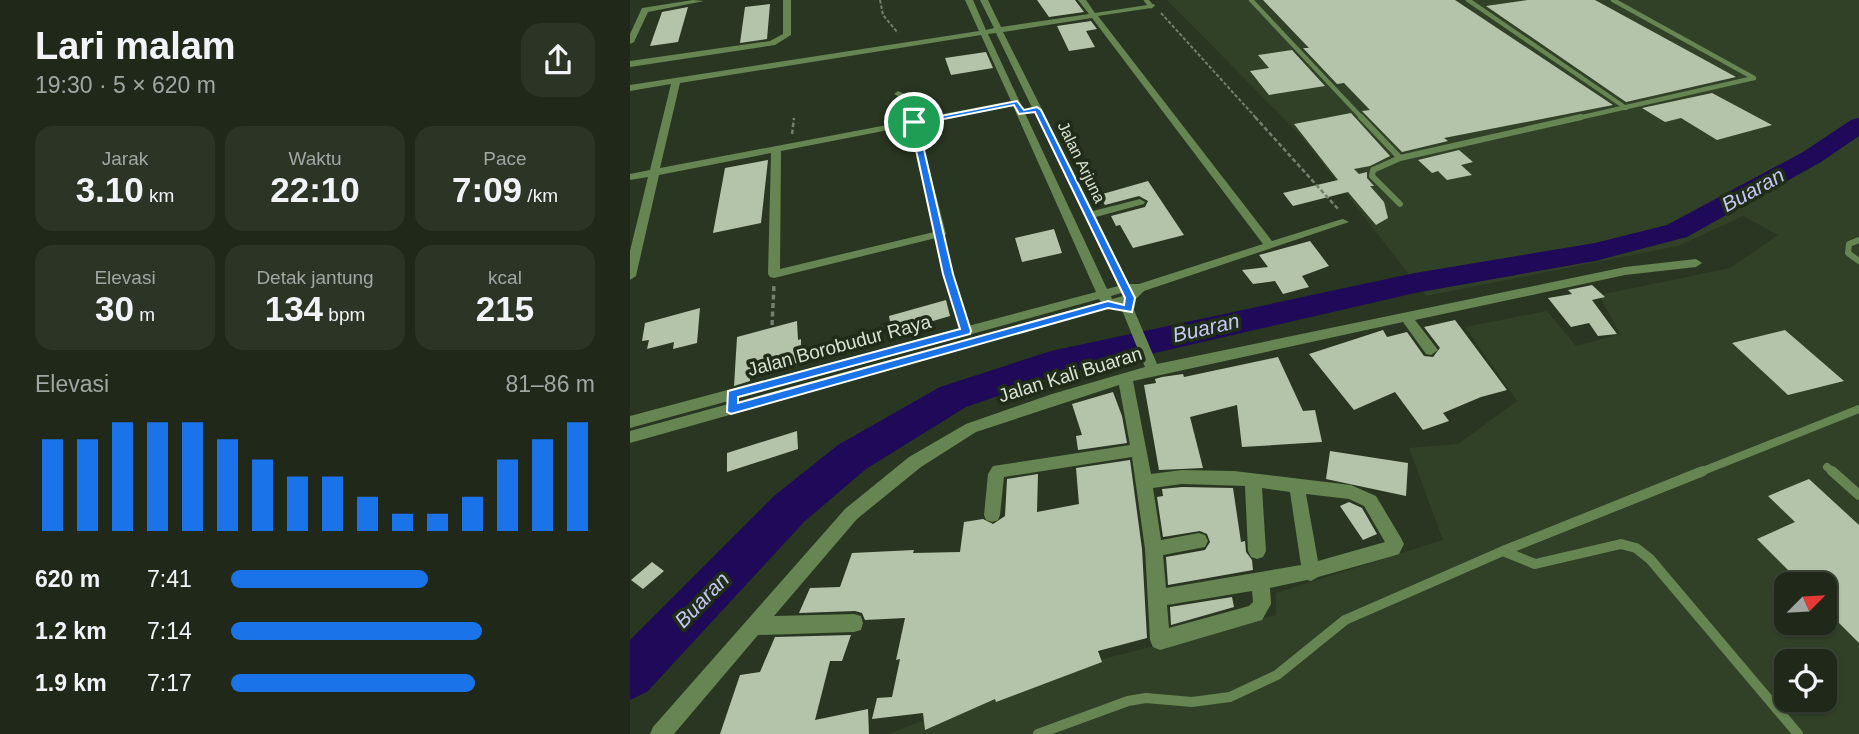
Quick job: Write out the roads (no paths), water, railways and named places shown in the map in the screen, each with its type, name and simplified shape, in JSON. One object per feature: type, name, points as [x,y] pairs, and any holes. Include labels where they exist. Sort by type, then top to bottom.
[{"type":"street","points":[[630,64],[772,43],[787,35],[787,0]]},
{"type":"street","name":"Jalan Arjuna","points":[[969,0],[1105,299]]},
{"type":"street","name":"Jalan Arjuna","points":[[984,0],[1089,215],[1129,303],[1152,366]]},
{"type":"street","points":[[1082,0],[1270,246]]},
{"type":"street","points":[[630,42],[645,10],[700,1]]},
{"type":"street","points":[[630,88],[985,33],[1149,3]]},
{"type":"street","points":[[974,11],[989,9]]},
{"type":"street","points":[[737,71],[743,48]]},
{"type":"street","points":[[662,83],[669,59]]},
{"type":"street","points":[[1003,72],[1017,69]]},
{"type":"street","points":[[630,276],[676,80]]},
{"type":"street","points":[[776,149],[774,274],[940,234],[907,97],[898,94]]},
{"type":"street","points":[[630,177],[914,122],[1019,108],[1037,110]]},
{"type":"street","points":[[1038,150],[1055,146]]},
{"type":"street","points":[[1052,181],[1070,177]]},
{"type":"street","points":[[1089,215],[1140,202]]},
{"type":"street","name":"Jalan Borobudur Raya","points":[[894,357],[966,331],[1105,299],[1129,303],[1140,288],[1343,222]]},
{"type":"street","name":"Jalan Kali Buaran","points":[[660,734],[851,514],[915,462],[971,428],[1125,378],[1152,366],[1407,318],[1625,271],[1696,262]]},
{"type":"street","points":[[1105,299],[1129,303]]},
{"type":"street","name":"Jalan Borobudur Raya","points":[[630,437],[732,402],[1105,299]]},
{"type":"street","points":[[1407,318],[1431,350]]},
{"type":"street","points":[[1125,378],[1154,549],[1160,640],[1255,614],[1262,604],[1261,584]]},
{"type":"street","name":"Jalan Borobudur Raya","points":[[630,422],[732,402]]},
{"type":"street","points":[[992,515],[996,474],[999,471],[1139,450]]},
{"type":"street","points":[[1144,482],[1182,477],[1253,480],[1351,492],[1370,501],[1395,544],[1393,548],[1311,573],[1261,584],[1157,598]]},
{"type":"street","points":[[1253,480],[1257,551]]},
{"type":"street","points":[[1297,486],[1311,573]]},
{"type":"street","points":[[1154,549],[1199,541]]},
{"type":"street","points":[[754,626],[854,623]]},
{"type":"lane","points":[[1251,0],[1400,158]]},
{"type":"lane","points":[[1468,0],[1626,108]]},
{"type":"lane","points":[[1400,204],[1372,176],[1373,170],[1400,158],[1754,78],[1613,0]]},
{"type":"lane","points":[[1859,240],[1849,244],[1848,253],[1859,261]]},
{"type":"lane","points":[[1038,734],[1128,701],[1146,698],[1192,702],[1230,697],[1277,675],[1345,620],[1503,551],[1859,409]]},
{"type":"lane","points":[[1827,467],[1859,495]]},
{"type":"lane","points":[[1503,551],[1535,564],[1621,544],[1636,548],[1650,559],[1797,734]]},
{"type":"waterway","name":"Buaran","points":[[630,675],[789,509],[852,457],[953,397],[1051,364],[1415,283],[1595,252],[1677,231],[1812,157],[1859,125]]}]
